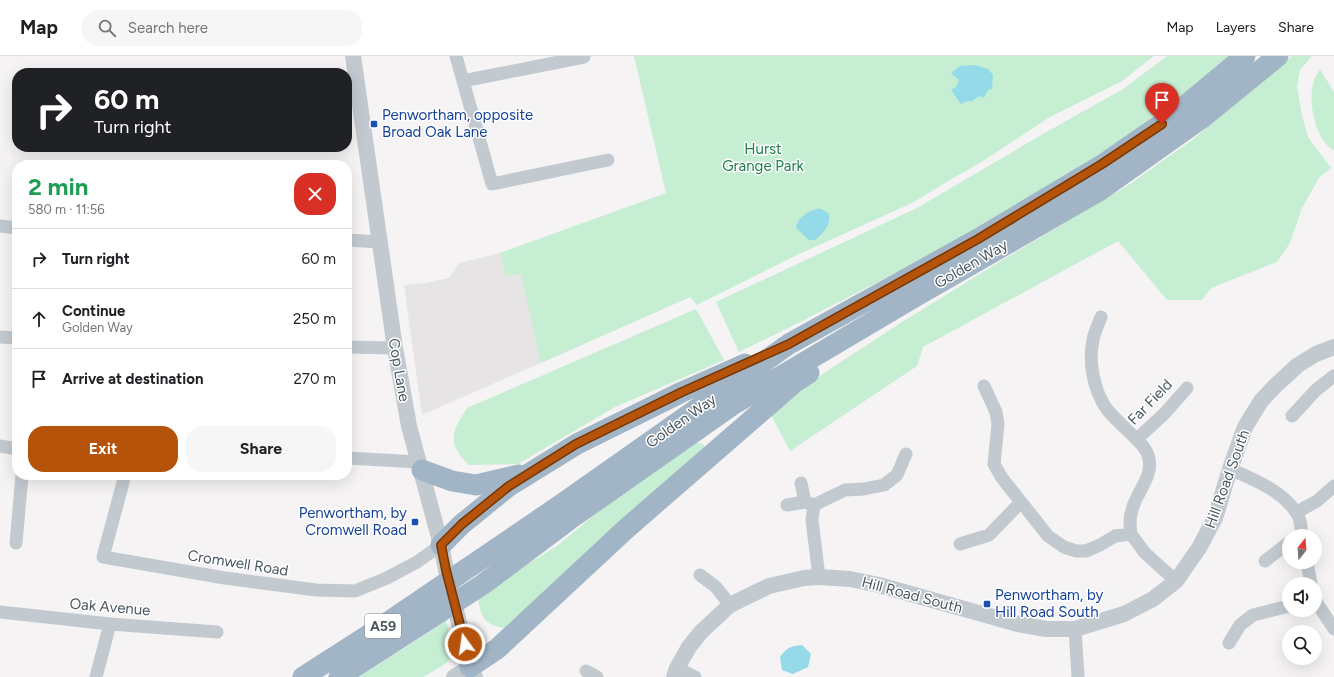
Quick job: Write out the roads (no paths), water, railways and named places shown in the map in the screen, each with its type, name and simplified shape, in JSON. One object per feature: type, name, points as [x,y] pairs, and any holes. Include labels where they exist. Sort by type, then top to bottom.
[{"type":"highway","name":"Golden Way","points":[[303,677],[391,621],[556,509],[789,344],[978,239],[1102,164],[1174,115],[1245,56]]},
{"type":"highway","name":"Golden Way","points":[[339,677],[482,585],[570,519],[734,404],[918,295],[1099,191],[1202,118],[1278,56]]},
{"type":"highway","points":[[466,674],[497,649],[627,528],[794,383],[918,295]]},
{"type":"highway","points":[[441,545],[462,524],[509,486],[576,444],[682,392],[789,344]]},
{"type":"highway","points":[[420,466],[452,481],[476,485],[534,470]]},
{"type":"street","name":"Cop Lane","points":[[353,56],[395,348],[409,426],[462,631],[466,674]]},
{"type":"street","points":[[456,56],[492,184],[608,160]]},
{"type":"street","points":[[463,81],[584,57]]},
{"type":"street","points":[[0,226],[12,227]]},
{"type":"street","points":[[352,240],[379,242]]},
{"type":"street","name":"Far Field","points":[[1101,317],[1093,340],[1091,356],[1096,388],[1106,409],[1137,439],[1148,453],[1150,464],[1148,475],[1132,508],[1129,520],[1131,534]]},
{"type":"street","points":[[0,337],[12,338]]},
{"type":"street","points":[[352,346],[395,348]]},
{"type":"street","name":"Hill Road South","points":[[675,673],[689,647],[701,632],[730,604],[769,586],[804,578],[819,577],[850,579],[879,585],[1018,624],[1046,629],[1075,629],[1124,614],[1153,599],[1176,582],[1199,548],[1215,518],[1245,427],[1261,401],[1298,365],[1316,354],[1334,347]]},
{"type":"street","points":[[1292,416],[1316,390],[1334,376]]},
{"type":"street","points":[[984,386],[996,412],[998,424],[994,464],[1002,478],[1048,536],[1056,543],[1070,549],[1076,551],[1086,551],[1115,536],[1131,534],[1144,553],[1176,582]]},
{"type":"street","name":"Far Field","points":[[1137,439],[1165,413],[1187,388]]},
{"type":"street","points":[[0,446],[12,448]]},
{"type":"street","points":[[787,505],[810,504],[845,490],[864,489],[884,485],[897,475],[906,454]]},
{"type":"street","points":[[352,459],[420,466]]},
{"type":"street","points":[[1230,469],[1264,484],[1282,497],[1296,512],[1301,529]]},
{"type":"street","points":[[16,543],[22,480]]},
{"type":"street","name":"Cromwell Road","points":[[124,480],[103,557],[225,578],[316,590],[355,591],[387,578],[417,562],[441,545]]},
{"type":"street","points":[[801,483],[810,504],[819,577]]},
{"type":"street","points":[[1296,512],[1317,501],[1334,486]]},
{"type":"street","points":[[960,544],[989,535],[1021,502]]},
{"type":"street","points":[[1265,561],[1282,548]]},
{"type":"street","points":[[700,575],[716,587],[730,604]]},
{"type":"street","points":[[1228,644],[1240,625],[1253,615],[1282,608]]},
{"type":"street","points":[[1322,611],[1334,629]]},
{"type":"street","name":"Oak Avenue","points":[[0,612],[110,624],[217,632]]},
{"type":"street","points":[[96,677],[110,624]]},
{"type":"street","points":[[1075,629],[1078,677]]},
{"type":"street","points":[[675,673],[695,677]]},
{"type":"water","points":[[975,65],[988,69],[993,75],[992,89],[988,90],[984,98],[980,96],[972,101],[961,104],[951,90],[956,87],[959,80],[951,73],[960,66]]},
{"type":"water","points":[[816,209],[822,210],[829,214],[829,222],[823,232],[815,240],[809,240],[796,228],[803,216]]},
{"type":"water","points":[[802,645],[811,654],[808,667],[793,674],[782,670],[780,657],[782,654],[789,648]]},
{"type":"place","name":"Penwortham, opposite Broad Oak Lane","points":[[374,124]]},
{"type":"place","name":"Penwortham, by Cromwell Road","points":[[415,522]]},
{"type":"place","name":"Penwortham, by Hill Road South","points":[[987,604]]},
{"type":"park label","name":"Hurst Grange Park","points":[[763,158]]}]
